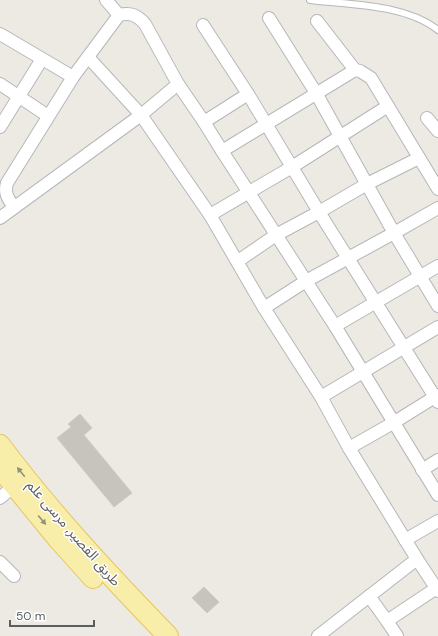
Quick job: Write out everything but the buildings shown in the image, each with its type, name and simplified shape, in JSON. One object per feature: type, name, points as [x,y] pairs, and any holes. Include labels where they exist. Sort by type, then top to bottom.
[{"type":"main road","name":"طريق القصير, مرسى علم","points":[[0,445],[48,506],[97,561],[168,636]]},
{"type":"main road","name":"طريق القصير, مرسى علم","points":[[0,468],[7,492],[63,544],[103,589],[149,636]]},
{"type":"street","points":[[106,0],[119,15]]},
{"type":"street","points":[[14,207],[6,194],[5,188],[7,183],[73,77],[119,15],[130,14],[140,18],[145,24],[178,84],[335,326],[438,495]]},
{"type":"street","points":[[269,18],[316,93],[394,233],[438,306]]},
{"type":"street","points":[[317,21],[355,70],[360,71],[371,78],[438,189]]},
{"type":"street","points":[[203,25],[266,123],[404,349],[437,398],[349,448]]},
{"type":"street","points":[[0,34],[73,77]]},
{"type":"street","points":[[88,57],[140,115],[210,215],[264,308],[321,397],[349,448],[405,540],[437,589],[387,621]]},
{"type":"street","points":[[0,127],[42,59]]},
{"type":"street","points":[[222,152],[266,123],[355,70]]},
{"type":"street","points":[[0,84],[48,116]]},
{"type":"street","points":[[0,218],[140,115],[178,84]]},
{"type":"street","points":[[204,122],[248,94]]},
{"type":"street","points":[[210,215],[292,167],[388,106]]},
{"type":"street","points":[[427,118],[438,131]]},
{"type":"street","points":[[238,261],[276,235],[367,184],[419,158]]},
{"type":"street","points":[[264,308],[306,281],[438,208]]},
{"type":"street","points":[[335,326],[420,278],[438,266]]},
{"type":"street","points":[[321,397],[404,349],[438,327]]},
{"type":"street","points":[[422,470],[438,460]]},
{"type":"street","points":[[405,540],[438,521]]},
{"type":"street","points":[[323,634],[417,559]]},
{"type":"street","points":[[0,562],[14,576]]},
{"type":"street","points":[[369,596],[397,636]]},
{"type":"lane","points":[[310,0],[369,6],[402,12],[413,15],[431,24],[438,30]]}]
